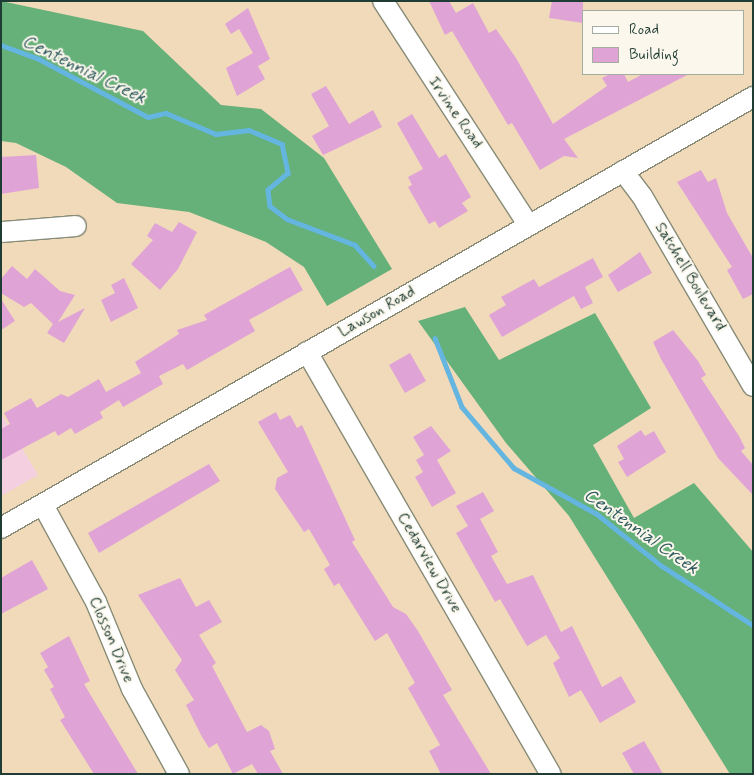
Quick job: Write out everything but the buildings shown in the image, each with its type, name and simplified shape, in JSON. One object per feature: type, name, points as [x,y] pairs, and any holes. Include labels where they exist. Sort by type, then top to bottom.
[{"type":"street","name":"Irvine Road","points":[[384,1],[528,224]]},
{"type":"street","name":"Lawson Road","points":[[1,528],[528,224],[753,97]]},
{"type":"street","name":"Satchell Boulevard","points":[[623,171],[642,196],[753,386]]},
{"type":"street","points":[[1,232],[76,226]]},
{"type":"street","name":"Cedarview Drive","points":[[307,352],[550,774]]},
{"type":"street","name":"Closson Drive","points":[[43,505],[96,602],[132,689],[180,774]]},
{"type":"shaded area","points":[[1,413],[38,475],[1,496]]},
{"type":"green space","points":[[1,1],[143,31],[221,105],[261,109],[324,158],[392,269],[327,306],[304,267],[266,242],[189,212],[117,203],[66,167],[16,143],[1,141]]},
{"type":"green space","points":[[465,307],[499,360],[595,313],[651,408],[593,445],[634,518],[694,483],[753,552],[753,774],[730,774],[569,516],[506,443],[418,321]]},
{"type":"waterway","name":"Centennial Creek","points":[[1,45],[39,59],[148,117],[166,113],[216,134],[249,130],[282,144],[288,173],[268,190],[270,206],[287,219],[355,245],[374,266]]},
{"type":"waterway","name":"Centennial Creek","points":[[435,338],[462,407],[514,468],[597,514],[662,566],[753,625]]}]
